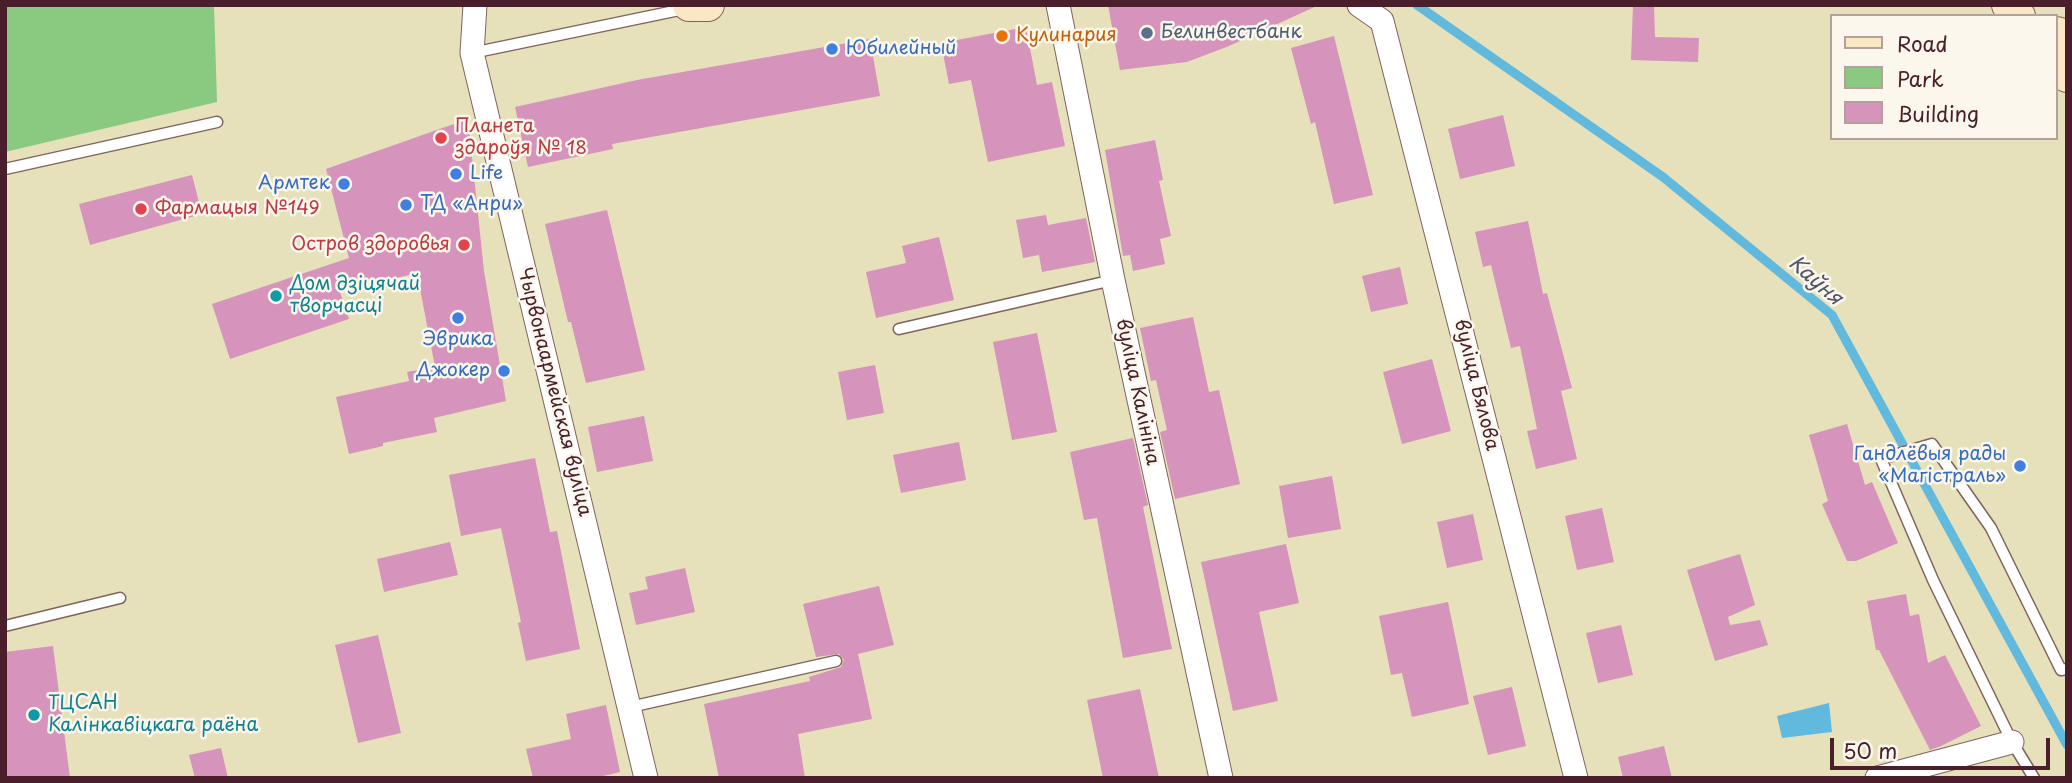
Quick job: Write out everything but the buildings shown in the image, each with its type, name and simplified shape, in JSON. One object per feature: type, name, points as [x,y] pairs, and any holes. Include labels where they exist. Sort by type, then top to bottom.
[{"type":"street","name":"Чырвонаармейская вуліца","points":[[475,5],[472,53],[646,778]]},
{"type":"street","name":"вуліца Калініна","points":[[1058,5],[1113,280],[1221,778]]},
{"type":"street","name":"вуліца Бялова","points":[[1359,5],[1382,21],[1576,778]]},
{"type":"street","points":[[1877,778],[2012,742]]},
{"type":"lane","points":[[472,53],[699,6]]},
{"type":"lane","points":[[5,169],[217,122]]},
{"type":"lane","points":[[899,329],[1113,280]]},
{"type":"lane","points":[[2034,778],[2012,742],[1933,580],[1881,459],[1932,444],[1991,528],[2061,670],[2067,669]]},
{"type":"lane","points":[[5,626],[120,598]]},
{"type":"lane","points":[[630,707],[836,661]]},
{"type":"green space","points":[[5,5],[214,5],[217,102],[5,152]]},
{"type":"water","points":[[1829,703],[1832,732],[1782,738],[1777,716]]},
{"type":"waterway","name":"Каўня","points":[[1417,5],[1663,177],[1832,315],[2067,745]]},
{"type":"place","name":"Белинвестбанк","points":[[1147,33]]},
{"type":"place","name":"Кулинария","points":[[1002,36]]},
{"type":"place","name":"Юбилейный","points":[[832,49]]},
{"type":"place","name":"Планета здароўя № 18","points":[[441,138]]},
{"type":"place","name":"Life","points":[[456,174]]},
{"type":"place","name":"Армтек","points":[[344,184]]},
{"type":"place","name":"ТД «Анри»","points":[[406,205]]},
{"type":"place","name":"Фармацыя №149","points":[[141,209]]},
{"type":"place","name":"Остров здоровья","points":[[464,245]]},
{"type":"place","name":"Дом дзіцячай творчасці","points":[[276,296]]},
{"type":"place","name":"Эврика","points":[[458,318]]},
{"type":"place","name":"Джокер","points":[[504,371]]},
{"type":"place","name":"Гандлёвыя рады «Магістраль»","points":[[2020,466]]},
{"type":"place","name":"ТЦСАН Калінкавіцкага раёна","points":[[34,715]]}]
